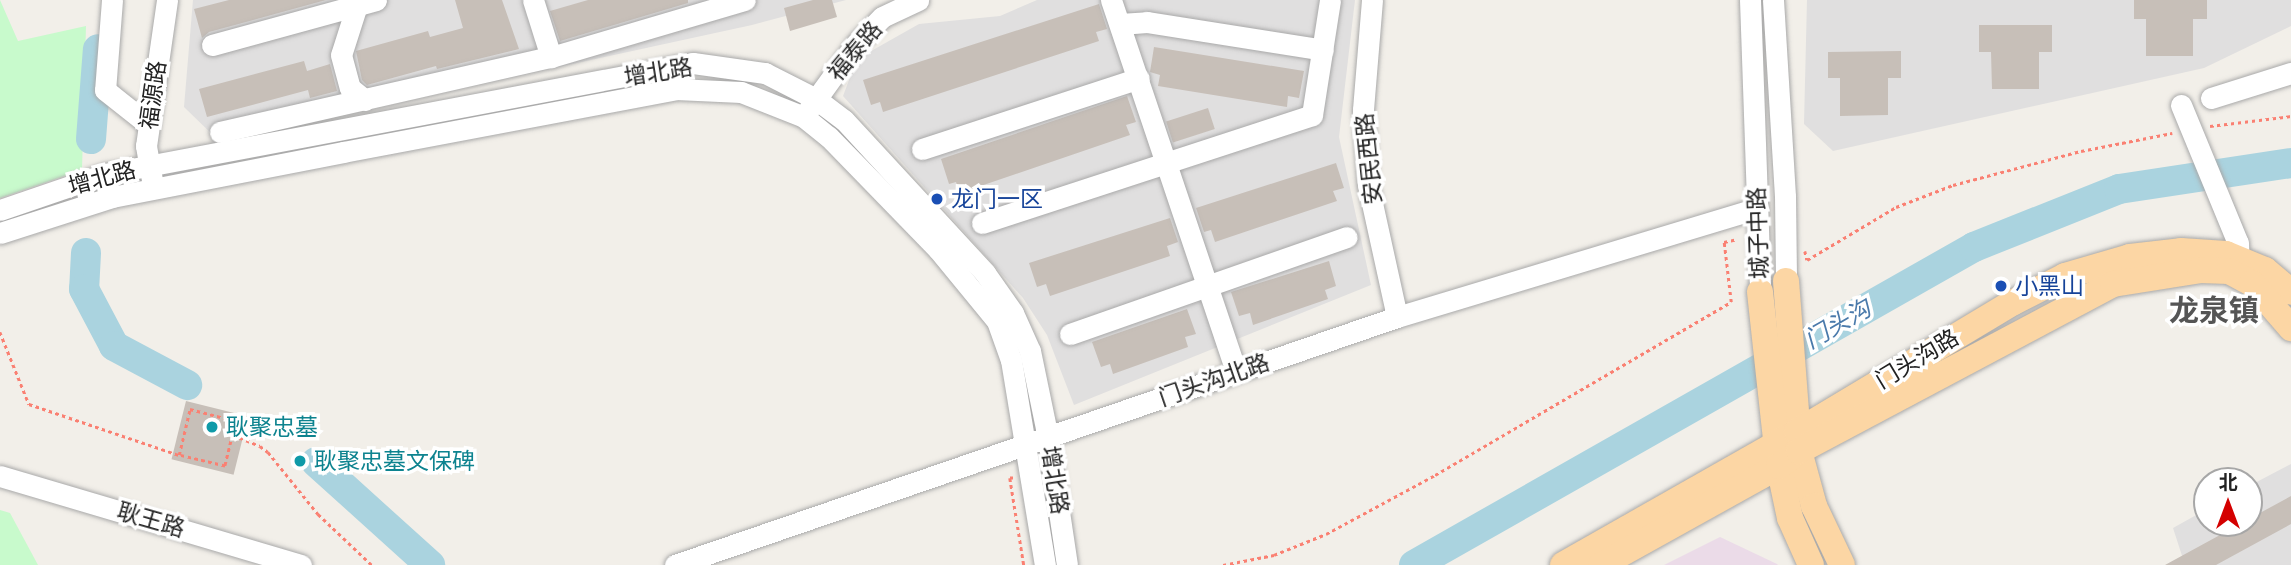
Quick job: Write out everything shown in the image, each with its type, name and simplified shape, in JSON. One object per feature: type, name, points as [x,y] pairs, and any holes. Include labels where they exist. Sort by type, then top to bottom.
[{"type":"main road","name":"门头沟路","points":[[1563,565],[2095,291],[2148,276],[2240,268],[2265,270],[2291,292]]},
{"type":"main road","name":"门头沟路","points":[[2240,268],[2291,328]]},
{"type":"main road","points":[[1786,281],[1797,393],[1788,448],[1790,518],[1811,565]]},
{"type":"main road","name":"城子中路","points":[[1760,292],[1771,407],[1788,448]]},
{"type":"main road","points":[[1788,448],[1842,565]]},
{"type":"main road","name":"门头沟路","points":[[1601,565],[1788,448]]},
{"type":"street","points":[[112,0],[104,90],[149,125]]},
{"type":"street","name":"福源路","points":[[154,189],[147,167],[149,125],[167,0]]},
{"type":"street","points":[[533,0],[551,57]]},
{"type":"street","points":[[220,132],[551,57],[742,0]]},
{"type":"street","name":"福泰路","points":[[804,117],[856,44],[882,17],[918,0]]},
{"type":"street","points":[[1111,0],[1168,162],[1236,372]]},
{"type":"street","points":[[982,223],[1312,115],[1330,0]]},
{"type":"street","name":"安民西路","points":[[1372,0],[1363,110],[1368,185],[1397,317]]},
{"type":"street","name":"城子中路","points":[[1750,0],[1760,292]]},
{"type":"street","name":"城子中路","points":[[1773,0],[1785,196],[1786,281]]},
{"type":"street","points":[[363,2],[341,55],[350,88],[365,100]]},
{"type":"street","points":[[212,46],[363,2]]},
{"type":"street","points":[[1120,24],[1147,22],[1323,50]]},
{"type":"street","name":"增北路","points":[[0,209],[105,174],[694,63],[765,73],[816,99],[844,120],[985,273],[1013,313],[1030,351],[1048,438],[1067,565]]},
{"type":"street","points":[[2211,98],[2291,73]]},
{"type":"street","points":[[922,149],[1139,78]]},
{"type":"street","name":"增北路","points":[[0,233],[112,197],[676,89],[741,92],[804,117],[830,137],[938,249],[997,321],[1011,360],[1045,565]]},
{"type":"street","points":[[2181,105],[2238,243],[2240,268]]},
{"type":"street","name":"门头沟北路","points":[[675,565],[1026,442],[1048,438],[1397,317],[1757,208]]},
{"type":"street","points":[[1070,334],[1347,237]]},
{"type":"street","name":"耿王路","points":[[0,476],[301,565]]},
{"type":"path","points":[[0,332],[29,404],[179,454],[225,466],[236,421],[190,409],[179,454]]},
{"type":"path","points":[[233,435],[268,452],[318,514],[372,565]]},
{"type":"shaded area","points":[[193,0],[846,0],[752,25],[219,141],[184,107]]},
{"type":"shaded area","points":[[1037,0],[1355,0],[1339,137],[1371,285],[1074,405],[1047,335],[1023,298],[843,96],[857,59],[919,24],[1000,16]]},
{"type":"shaded area","points":[[1807,0],[2291,0],[2291,26],[2204,68],[1833,151],[1804,124]]},
{"type":"shaded area","points":[[2291,464],[2291,565],[2185,565],[2173,528],[2193,517],[2193,537],[2263,537],[2263,479]]},
{"type":"shaded area","points":[[1720,537],[1777,564],[1778,565],[1664,565]]},
{"type":"green space","points":[[0,0],[18,41],[86,26],[82,170],[0,198]]},
{"type":"green space","points":[[0,510],[10,513],[38,565],[0,565]]},
{"type":"building","points":[[229,0],[326,0],[209,32],[202,38],[194,9]]},
{"type":"building","points":[[455,0],[502,0],[519,49],[437,69],[436,66],[367,85],[362,80],[356,51],[428,31],[430,37],[463,28]]},
{"type":"building","points":[[588,0],[688,0],[688,3],[560,41],[550,11]]},
{"type":"building","points":[[813,0],[832,0],[837,17],[790,31],[784,8]]},
{"type":"building","points":[[2134,0],[2207,0],[2207,19],[2193,19],[2193,56],[2146,56],[2146,19],[2134,19]]},
{"type":"building","points":[[1099,4],[1107,29],[1096,32],[1099,41],[883,112],[880,102],[871,105],[863,80]]},
{"type":"building","points":[[1979,25],[2052,25],[2052,52],[2039,52],[2039,89],[1992,89],[1991,52],[1979,52]]},
{"type":"building","points":[[1154,47],[1304,71],[1299,98],[1288,96],[1287,107],[1158,86],[1160,75],[1150,72]]},
{"type":"building","points":[[1901,51],[1901,78],[1888,78],[1888,115],[1840,116],[1840,78],[1828,78],[1828,52]]},
{"type":"building","points":[[304,61],[307,71],[330,64],[337,91],[310,98],[308,90],[207,117],[199,89]]},
{"type":"building","points":[[1127,96],[1136,122],[1126,125],[1130,135],[960,193],[956,182],[949,184],[941,159]]},
{"type":"building","points":[[1208,108],[1215,129],[1173,143],[1166,122]]},
{"type":"building","points":[[1336,163],[1344,188],[1333,191],[1337,201],[1215,242],[1211,230],[1204,232],[1196,208]]},
{"type":"building","points":[[1170,218],[1178,242],[1167,246],[1170,256],[1050,296],[1046,284],[1037,287],[1029,263]]},
{"type":"building","points":[[1329,261],[1336,286],[1325,290],[1328,299],[1253,325],[1250,313],[1239,316],[1231,292]]},
{"type":"building","points":[[1187,309],[1196,334],[1185,337],[1188,347],[1113,374],[1110,364],[1101,367],[1092,342]]},
{"type":"building","name":"耿聚忠墓","points":[[186,401],[248,416],[234,475],[171,459]]},
{"type":"building","points":[[2291,496],[2291,524],[2216,565],[2165,565],[2216,537],[2263,537],[2263,511]]},
{"type":"waterway","points":[[91,139],[98,49]]},
{"type":"waterway","name":"门头沟","points":[[1414,565],[1974,247],[2119,189],[2291,163]]},
{"type":"waterway","points":[[86,253],[84,289],[114,346],[187,385]]},
{"type":"waterway","points":[[316,462],[430,565]]},
{"type":"place","name":"龙门一区","points":[[937,199]]},
{"type":"place","name":"小黑山","points":[[2001,286]]},
{"type":"place","name":"耿聚忠墓","points":[[212,427]]},
{"type":"place","name":"耿聚忠墓文保碑","points":[[300,461]]},
{"type":"district","name":"龙泉镇","points":[[2214,311]]}]
